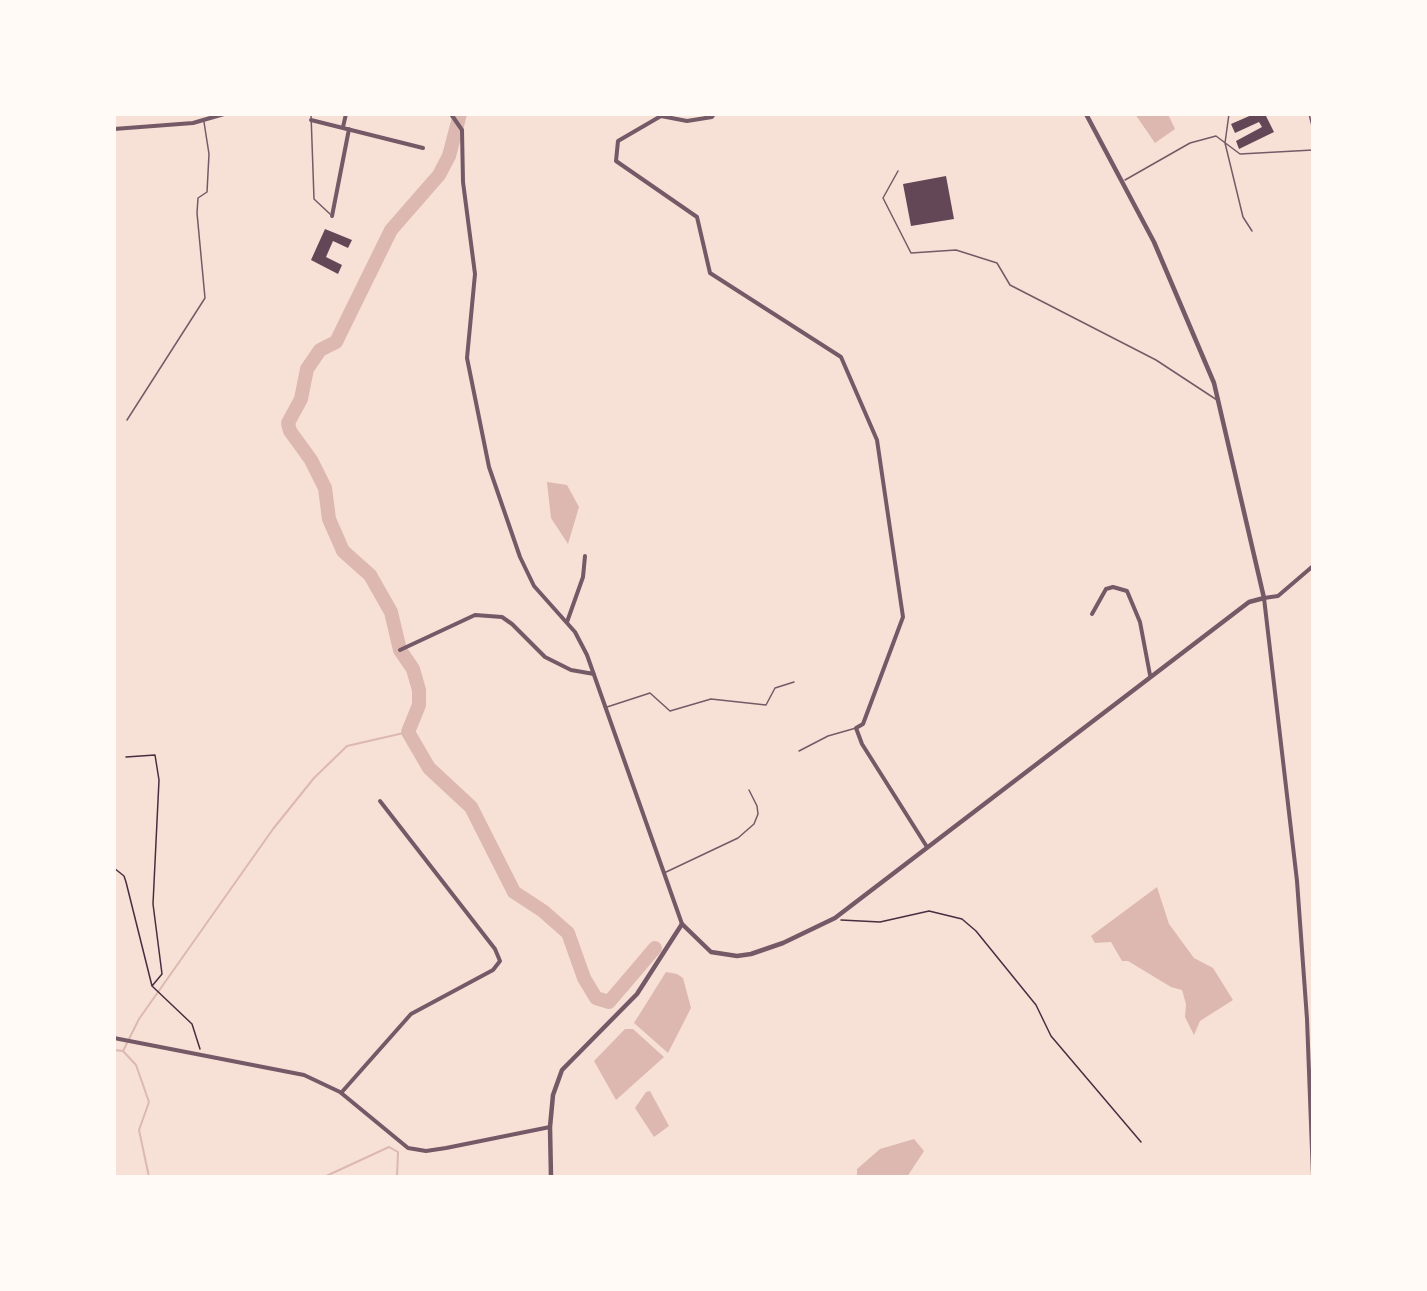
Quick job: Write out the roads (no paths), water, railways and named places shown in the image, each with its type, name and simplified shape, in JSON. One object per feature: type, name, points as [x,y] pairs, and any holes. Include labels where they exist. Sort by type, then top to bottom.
[{"type":"street","points":[[114,129],[204,121],[224,114]]},
{"type":"street","points":[[343,128],[346,114]]},
{"type":"street","points":[[714,114],[712,117],[687,121],[661,116],[618,141],[616,161],[697,217],[710,273],[841,357],[877,440],[903,617],[862,724],[856,728],[862,744],[927,848]]},
{"type":"street","points":[[1086,114],[1155,242],[1214,382],[1264,598],[1297,881],[1307,1020],[1313,1177]]},
{"type":"street","points":[[452,116],[462,130],[463,182],[475,274],[467,357],[489,467],[520,557],[534,585],[579,639],[594,674],[682,924],[711,952],[736,956],[751,954],[783,943],[835,918],[1150,675],[1249,602],[1278,596],[1313,566]]},
{"type":"street","points":[[311,120],[423,148]]},
{"type":"street","points":[[332,216],[349,129]]},
{"type":"street","points":[[567,623],[583,577],[585,556]]},
{"type":"street","points":[[1092,614],[1106,589],[1113,587],[1127,591],[1140,622],[1150,675]]},
{"type":"street","points":[[400,650],[475,615],[502,617],[545,657],[571,670],[594,674]]},
{"type":"street","points":[[341,1093],[411,1014],[492,970],[500,961],[495,949],[380,801]]},
{"type":"street","points":[[551,1177],[550,1127],[553,1095],[562,1070],[637,994],[682,924]]},
{"type":"street","points":[[114,1038],[304,1075],[341,1093],[408,1148],[426,1151],[550,1127]]},
{"type":"lane","points":[[311,114],[314,199],[332,216]]},
{"type":"lane","points":[[1229,114],[1225,143],[1243,217],[1252,231]]},
{"type":"lane","points":[[1309,114],[1313,130]]},
{"type":"lane","points":[[127,420],[205,298],[197,213],[198,198],[207,192],[209,154],[204,121]]},
{"type":"lane","points":[[1124,181],[1190,143],[1216,136],[1240,154],[1313,150]]},
{"type":"lane","points":[[898,171],[883,198],[911,253],[956,250],[997,263],[1010,285],[1156,360],[1219,402]]},
{"type":"lane","points":[[606,707],[650,693],[670,711],[711,699],[766,705],[774,688],[794,681]]},
{"type":"lane","points":[[799,751],[828,736],[856,728]]},
{"type":"lane","points":[[663,873],[738,838],[754,824],[758,814],[757,806],[749,790]]},
{"type":"waterway","points":[[460,114],[449,156],[439,175],[391,230],[336,342],[320,350],[307,369],[301,399],[288,423],[290,431],[311,460],[325,488],[329,519],[343,551],[370,575],[391,612],[400,650],[413,669],[419,690],[419,705],[408,732],[429,768],[471,807],[514,892],[543,911],[568,933],[584,978],[596,998],[609,1002],[655,948]]},
{"type":"waterway","points":[[114,1050],[123,1051],[139,1019],[273,829],[314,778],[347,746],[408,732]]},
{"type":"waterway","points":[[123,1051],[136,1065],[149,1102],[139,1130],[149,1177]]},
{"type":"waterway","points":[[324,1177],[389,1147],[398,1152],[397,1177]]}]
